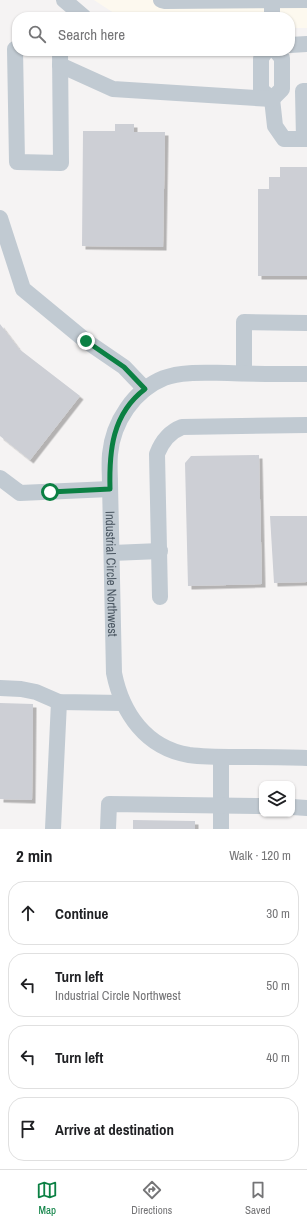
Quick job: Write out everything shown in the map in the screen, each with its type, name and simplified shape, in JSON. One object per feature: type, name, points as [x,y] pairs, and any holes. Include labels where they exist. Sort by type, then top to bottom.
[{"type":"street","points":[[64,0],[78,12]]},
{"type":"street","points":[[161,0],[272,6],[306,0]]},
{"type":"street","points":[[295,45],[307,44]]},
{"type":"street","points":[[15,56],[17,162],[61,163],[60,58]]},
{"type":"street","points":[[262,56],[260,58],[261,90],[272,98],[275,126],[284,139],[306,139],[303,91],[307,91]]},
{"type":"street","points":[[60,58],[112,89],[272,98],[282,89],[282,58],[280,56]]},
{"type":"street","points":[[0,218],[23,289],[86,341],[124,367],[145,389]]},
{"type":"street","points":[[244,373],[244,322],[307,323]]},
{"type":"street","name":"Industrial Circle Northwest","points":[[307,374],[183,374],[165,378],[151,384],[138,394],[127,407],[113,438],[110,454],[114,673],[123,703],[132,719],[140,729],[158,744],[189,755],[307,758]]},
{"type":"street","points":[[160,597],[160,551],[156,454],[160,445],[173,431],[182,427],[307,425]]},
{"type":"street","points":[[0,478],[20,493],[110,489]]},
{"type":"street","points":[[112,553],[160,551]]},
{"type":"street","points":[[0,688],[21,689],[36,692],[59,702],[94,704],[123,703]]},
{"type":"street","points":[[53,829],[59,702]]},
{"type":"street","points":[[221,757],[221,829]]},
{"type":"street","points":[[108,829],[109,804],[259,806]]},
{"type":"street","points":[[295,807],[307,808]]},
{"type":"shaded area","points":[[94,0],[307,0],[307,28],[295,28],[295,12],[112,12]]},
{"type":"building","points":[[115,124],[134,124],[134,132],[165,132],[163,247],[82,246],[83,131],[115,131]]},
{"type":"building","points":[[280,167],[307,167],[307,276],[258,276],[258,189],[269,189],[269,177],[280,177]]},
{"type":"building","points":[[0,324],[19,349],[80,396],[30,460],[0,436]]},
{"type":"building","points":[[259,455],[262,584],[188,586],[185,463],[191,456]]},
{"type":"building","points":[[270,516],[307,516],[307,582],[274,583]]},
{"type":"building","points":[[0,703],[33,704],[32,800],[0,799]]},
{"type":"building","points":[[133,820],[195,821],[195,829],[133,829]]},
{"type":"route","points":[[50,492],[110,489],[110,454],[113,438],[127,407],[138,394],[145,389],[124,367],[86,341]]}]
